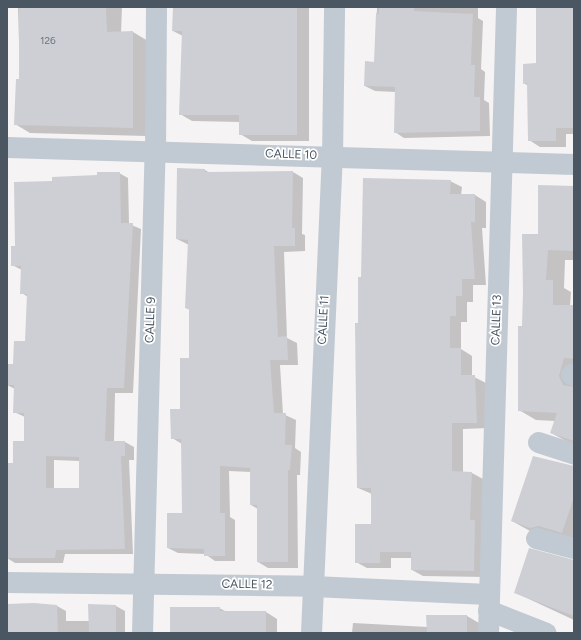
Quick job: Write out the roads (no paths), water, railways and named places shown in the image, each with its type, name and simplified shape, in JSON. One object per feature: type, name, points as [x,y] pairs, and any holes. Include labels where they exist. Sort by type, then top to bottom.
[{"type":"street","name":"CALLE 9","points":[[142,633],[155,150],[156,7]]},
{"type":"street","name":"CALLE 11","points":[[311,633],[332,157],[334,7]]},
{"type":"street","name":"CALLE 13","points":[[488,633],[506,7]]},
{"type":"street","name":"CALLE 10","points":[[7,146],[502,163],[574,164]]},
{"type":"street","points":[[538,442],[574,454]]},
{"type":"street","points":[[536,538],[574,548]]},
{"type":"street","name":"CALLE 12","points":[[7,582],[143,582],[313,586],[488,602],[546,633]]}]
